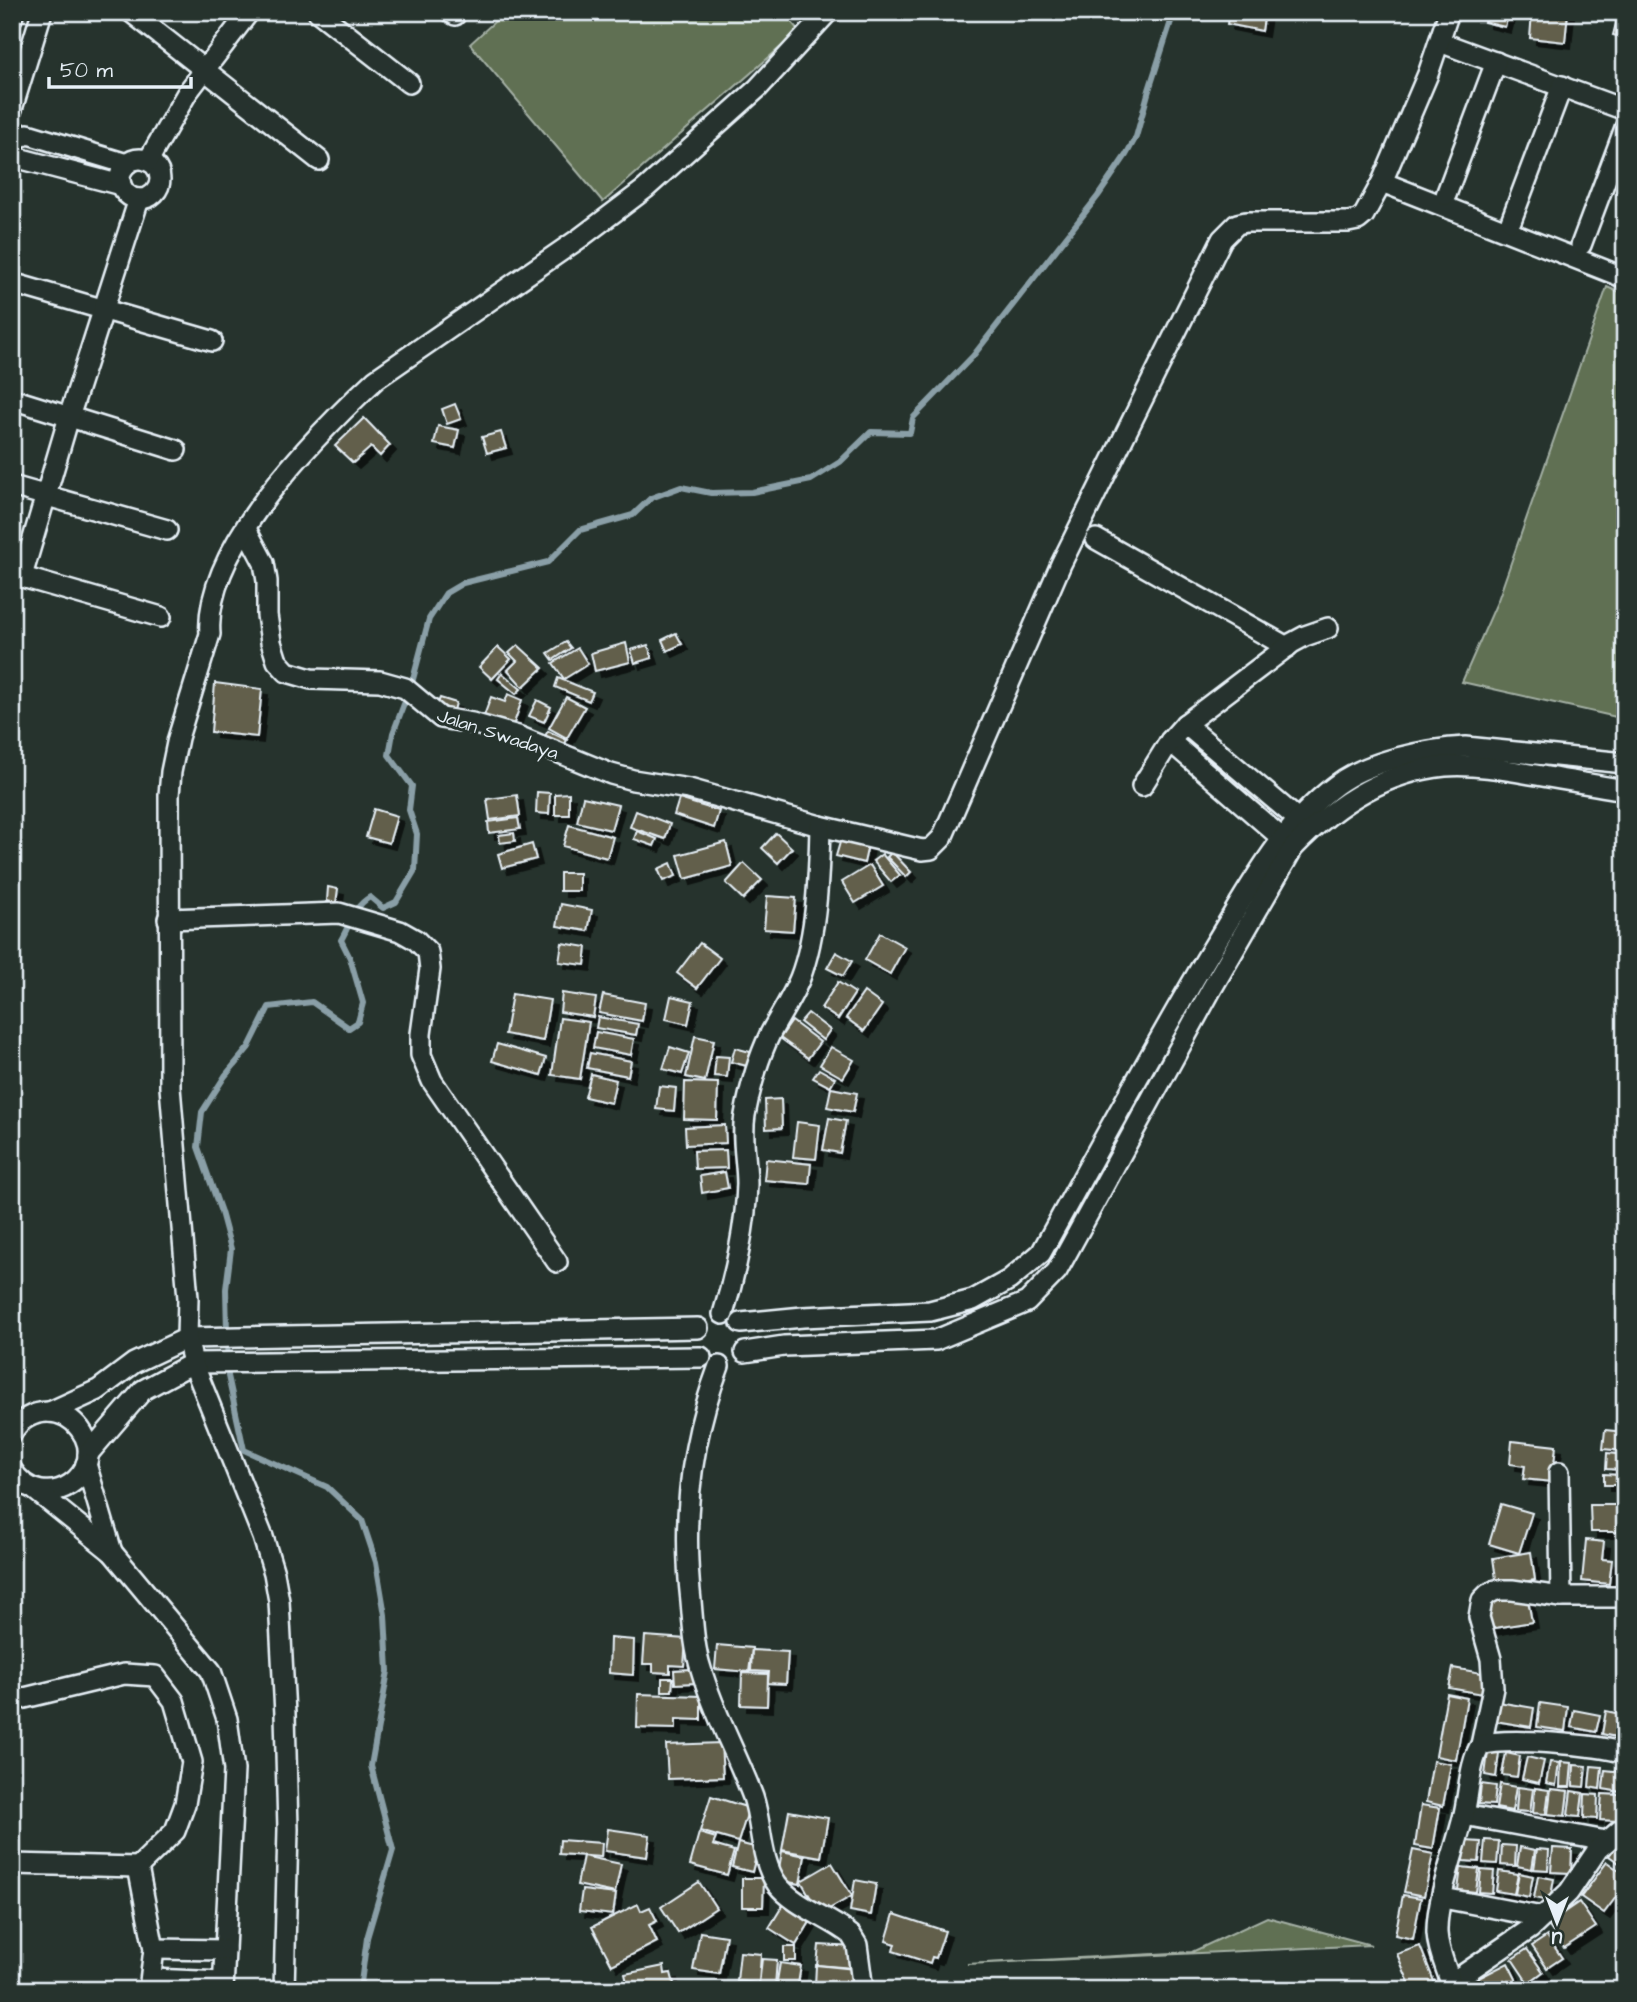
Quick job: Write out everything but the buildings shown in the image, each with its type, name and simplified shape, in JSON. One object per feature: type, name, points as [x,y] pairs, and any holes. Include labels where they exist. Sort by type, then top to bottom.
[{"type":"street","points":[[12,18],[14,12]]},
{"type":"street","points":[[12,109],[41,12]]},
{"type":"street","points":[[131,12],[319,160]]},
{"type":"street","points":[[148,161],[187,93],[249,12]]},
{"type":"street","points":[[318,12],[409,83]]},
{"type":"street","points":[[285,1990],[288,1829],[279,1601],[263,1537],[193,1363],[187,1338],[188,1298],[170,1087],[169,795],[173,757],[210,634],[210,614],[215,590],[228,558],[246,529],[319,433],[376,379],[580,238],[645,189],[758,88],[828,12]]},
{"type":"street","points":[[1449,12],[1440,42],[1382,182],[1625,278]]},
{"type":"street","points":[[1440,42],[1625,110]]},
{"type":"street","points":[[1446,195],[1496,62]]},
{"type":"street","points":[[1511,221],[1562,86]]},
{"type":"street","points":[[1581,245],[1625,128]]},
{"type":"street","points":[[12,140],[28,134],[127,164]]},
{"type":"street","points":[[12,152],[22,159],[121,185]]},
{"type":"street","points":[[134,160],[148,161],[159,172],[161,180],[154,194],[139,199],[125,192],[121,185],[122,170],[127,164],[134,160]]},
{"type":"street","name":"Jalan Swadaya","points":[[246,529],[260,555],[267,581],[267,615],[271,642],[277,661],[287,672],[311,679],[380,681],[405,688],[442,718],[518,736],[611,774],[689,789],[820,826],[922,850],[931,849],[939,843],[989,734],[1061,564],[1222,239],[1237,224],[1246,222],[1358,220],[1370,208],[1382,182]]},
{"type":"street","points":[[139,199],[46,496],[17,575],[161,617]]},
{"type":"street","points":[[12,283],[212,341]]},
{"type":"street","points":[[12,399],[176,450]]},
{"type":"street","points":[[12,486],[167,530]]},
{"type":"street","points":[[1096,539],[1287,647]]},
{"type":"street","points":[[1142,786],[1170,741],[1185,724],[1287,647],[1305,636],[1328,628]]},
{"type":"street","points":[[1185,724],[1303,825]]},
{"type":"street","points":[[1170,741],[1287,843]]},
{"type":"street","points":[[741,1323],[747,1342],[745,1352],[738,1360],[730,1365],[719,1366],[709,1364],[701,1357],[696,1349],[698,1328],[713,1316],[723,1314],[741,1323],[930,1311],[973,1300],[1009,1280],[1041,1253],[1193,981],[1269,856],[1287,843],[1338,783],[1385,761],[1441,748],[1466,747],[1625,763]]},
{"type":"street","points":[[1303,825],[1391,778],[1445,766],[1493,768],[1625,790]]},
{"type":"street","points":[[723,1314],[732,1285],[747,1185],[743,1143],[745,1114],[755,1074],[768,1040],[795,989],[804,962],[817,882],[820,826]]},
{"type":"street","points":[[745,1352],[784,1346],[936,1340],[1027,1302],[1057,1270],[1287,843]]},
{"type":"street","points":[[168,919],[339,913],[400,931],[416,940],[428,952],[430,970],[421,1034],[421,1055],[432,1081],[557,1262]]},
{"type":"street","points":[[12,1433],[22,1421],[98,1390],[134,1363],[187,1338],[698,1328]]},
{"type":"street","points":[[35,1490],[56,1491],[66,1488],[82,1474],[87,1459],[143,1390],[193,1363],[701,1357]]},
{"type":"street","points":[[719,1366],[706,1401],[688,1500],[686,1560],[695,1648],[714,1709],[754,1800],[773,1877],[786,1893],[851,1936],[857,1945],[863,1990]]},
{"type":"street","points":[[12,1407],[70,1418],[78,1425],[87,1444],[87,1459],[112,1552]]},
{"type":"street","points":[[12,1471],[18,1479],[112,1552],[211,1671],[227,1719],[234,1770],[223,1986],[150,1984],[154,1949],[138,1867]]},
{"type":"street","points":[[1559,1472],[1561,1597]]},
{"type":"street","points":[[1625,1597],[1561,1597],[1527,1591],[1496,1590],[1482,1600],[1479,1617],[1491,1659],[1493,1688],[1481,1745],[1475,1756],[1437,1929],[1437,1941],[1452,1986],[1542,1917],[1569,1892],[1606,1841],[1625,1826]]},
{"type":"street","points":[[12,1701],[124,1674],[155,1676],[174,1701],[192,1762],[185,1804],[176,1831],[138,1867],[12,1864]]},
{"type":"street","points":[[1481,1745],[1538,1743],[1625,1753]]},
{"type":"street","points":[[1464,1815],[1606,1841]]},
{"type":"street","points":[[1443,1898],[1542,1917]]},
{"type":"street","points":[[154,1949],[225,1950]]},
{"type":"green space","points":[[505,12],[783,12],[799,31],[603,202],[470,44]]},
{"type":"green space","points":[[1607,287],[1625,295],[1625,719],[1462,682],[1498,600]]},
{"type":"green space","points":[[1267,1917],[1371,1945],[967,1964],[1192,1952]]},
{"type":"waterway","points":[[360,1990],[367,1938],[393,1850],[371,1766],[388,1671],[385,1615],[376,1562],[362,1520],[327,1487],[244,1450],[228,1376],[226,1289],[231,1249],[198,1147],[202,1112],[225,1076],[249,1047],[269,1007],[312,1002],[349,1028],[358,1022],[363,1003],[350,958],[341,940],[364,901],[370,897],[383,908],[396,902],[415,870],[417,834],[409,810],[412,786],[389,755],[393,733],[412,683],[429,619],[446,593],[463,583],[548,562],[580,530],[633,515],[651,498],[681,487],[711,493],[752,492],[811,480],[840,462],[871,432],[910,433],[913,418],[973,356],[1098,196],[1126,155],[1136,137],[1174,12]]}]
